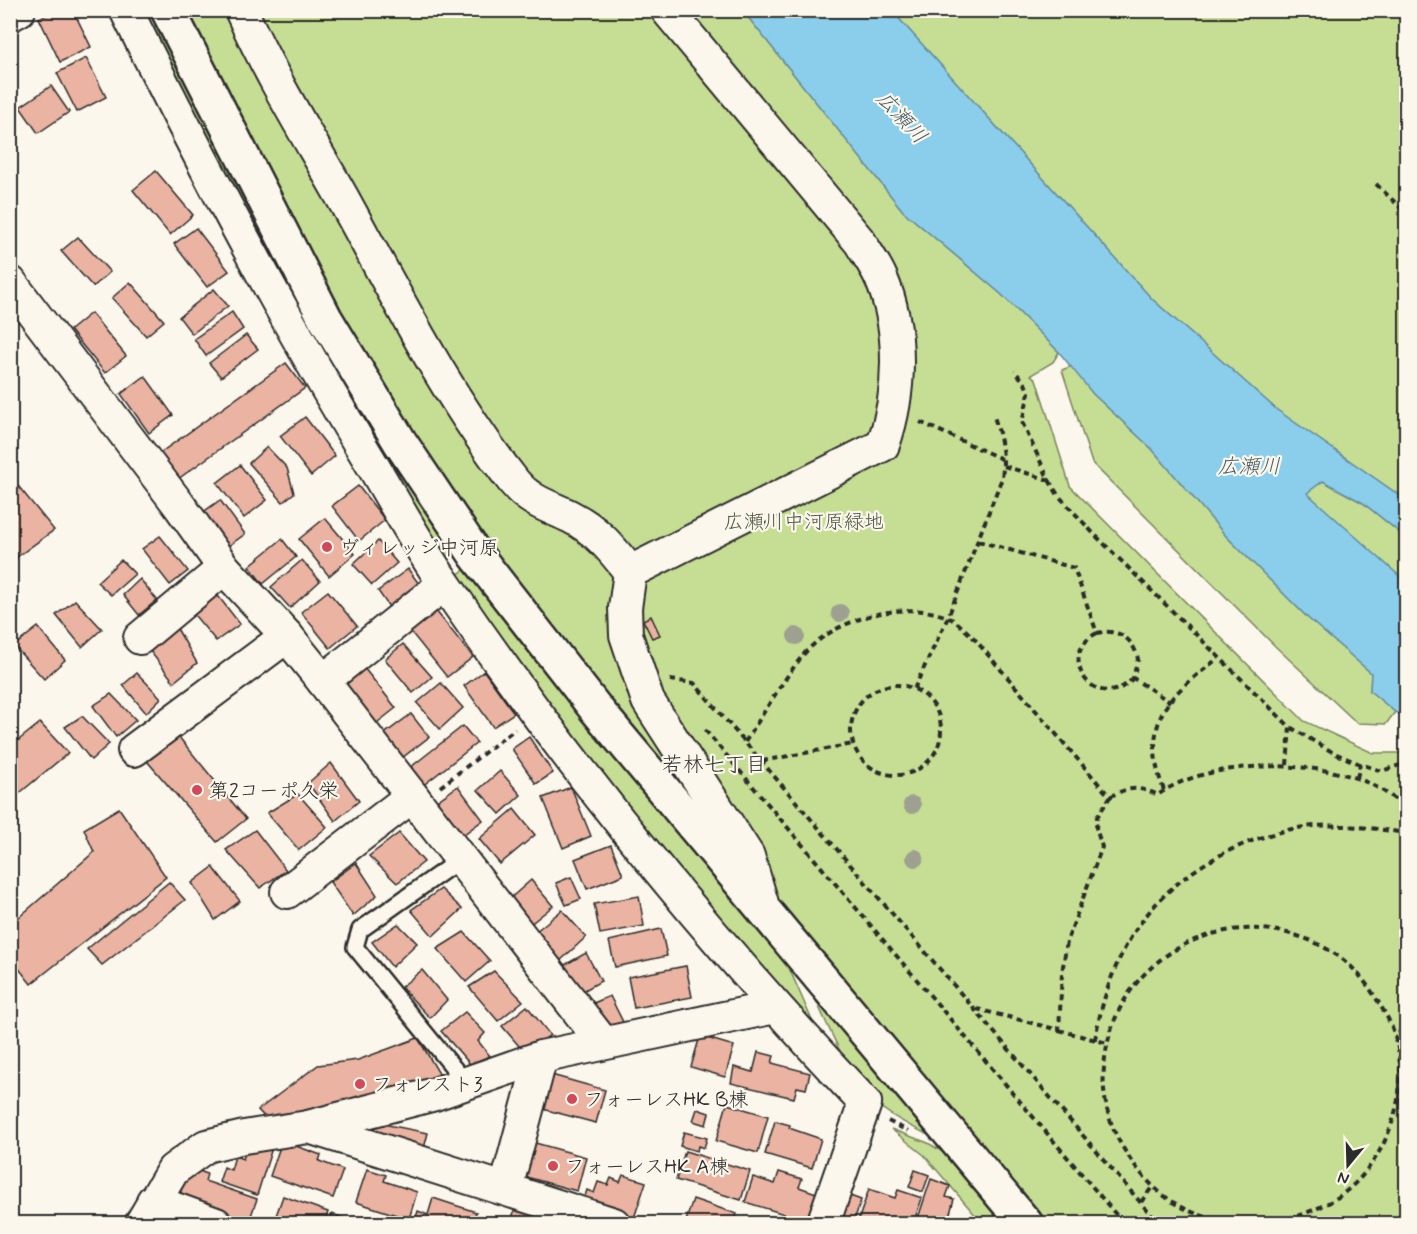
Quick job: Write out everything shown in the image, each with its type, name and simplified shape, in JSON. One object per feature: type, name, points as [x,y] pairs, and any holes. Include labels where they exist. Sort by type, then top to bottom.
[{"type":"street","points":[[10,15],[19,10]]},
{"type":"street","points":[[126,10],[203,168],[308,359],[444,584],[537,713],[661,872],[775,1007],[865,1103],[823,1224]]},
{"type":"street","points":[[168,10],[325,318],[400,442],[476,554],[589,700],[1026,1224]]},
{"type":"street","points":[[241,10],[260,53],[391,286],[454,394],[515,483],[536,503],[572,518],[604,539],[630,572],[625,608],[626,635],[648,701],[748,856],[764,910]]},
{"type":"street","points":[[630,572],[883,446],[893,411],[896,378],[894,324],[881,278],[860,242],[667,10]]},
{"type":"street","points":[[10,282],[224,568],[287,636],[462,858],[597,1035],[598,1044]]},
{"type":"street","points":[[140,638],[224,568]]},
{"type":"street","points":[[323,681],[444,584]]},
{"type":"street","points":[[134,750],[287,636]]},
{"type":"street","points":[[287,892],[415,800]]},
{"type":"street","points":[[216,1224],[147,1212],[172,1170],[206,1146],[244,1137],[308,1127],[466,1083],[542,1057],[775,1007]]},
{"type":"street","points":[[506,1188],[542,1057]]},
{"type":"street","points":[[308,1127],[614,1224]]},
{"type":"lane","points":[[462,858],[360,930],[355,947],[466,1083]]},
{"type":"path","points":[[1376,184],[1407,213]]},
{"type":"path","points":[[1014,371],[1024,381],[1029,393],[1022,422],[1049,480],[1058,495],[1093,533],[1290,727],[1334,753],[1360,764],[1382,771],[1400,765]]},
{"type":"path","points":[[893,411],[965,440],[1004,460]]},
{"type":"path","points":[[914,689],[948,617],[994,504],[1004,460],[1000,432],[993,414]]},
{"type":"path","points":[[1004,466],[1049,480]]},
{"type":"path","points":[[978,541],[1074,568],[1097,633]]},
{"type":"path","points":[[745,742],[805,653],[837,628],[877,612],[918,612],[948,617],[972,636],[1110,797]]},
{"type":"path","points":[[1105,631],[1121,634],[1133,645],[1138,659],[1132,678],[1122,687],[1110,691],[1098,689],[1087,682],[1079,668],[1078,656],[1087,640],[1105,631]]},
{"type":"path","points":[[1164,790],[1157,774],[1154,752],[1158,728],[1170,702],[1218,658]]},
{"type":"path","points":[[1132,678],[1170,702]]},
{"type":"path","points":[[670,688],[663,680],[694,683],[1159,1224]]},
{"type":"path","points":[[900,685],[914,689],[927,697],[936,709],[941,723],[940,738],[935,752],[926,763],[913,772],[899,775],[884,773],[871,767],[860,757],[853,744],[851,729],[854,715],[861,702],[872,692],[885,686],[900,685]]},
{"type":"path","points":[[415,800],[537,713]]},
{"type":"path","points":[[700,724],[1124,1224]]},
{"type":"path","points":[[1287,765],[1290,727]]},
{"type":"path","points":[[761,761],[853,744]]},
{"type":"path","points":[[1357,778],[1360,764]]},
{"type":"path","points":[[1059,1030],[1062,973],[1067,941],[1102,847],[1096,828],[1097,817],[1110,797],[1126,789],[1137,788],[1158,795],[1164,790],[1228,770],[1287,765],[1357,778],[1384,790],[1407,808]]},
{"type":"path","points":[[1095,1040],[1100,1011],[1122,951],[1141,921],[1186,874],[1235,848],[1275,832],[1315,826],[1363,827],[1407,833]]},
{"type":"path","points":[[1247,1224],[1216,1221],[1172,1203],[1153,1186],[1138,1171],[1112,1129],[1102,1082],[1108,1034],[1125,997],[1151,966],[1185,943],[1224,930],[1266,928],[1305,938],[1342,958],[1371,988],[1390,1024],[1400,1064],[1398,1105],[1381,1150],[1351,1187],[1311,1213],[1269,1224]]},
{"type":"path","points":[[977,1010],[1107,1043]]},
{"type":"path","points":[[1395,1043],[1407,1017]]},
{"type":"path","points":[[1399,1075],[1407,1089]]},
{"type":"path","points":[[1141,1202],[1153,1186]]},
{"type":"green space","name":"広瀬川中河原緑地","points":[[183,11],[743,11],[903,211],[1001,294],[1059,352],[1053,362],[1031,375],[1036,379],[1070,486],[1304,721],[1373,753],[1406,753],[1406,1223],[1040,1223],[776,906],[490,552],[335,314]]},
{"type":"green space","points":[[892,11],[1406,11],[1406,500],[1277,410],[1152,299]]},
{"type":"green space","points":[[163,23],[461,551],[441,562],[140,32]]},
{"type":"green space","points":[[1072,366],[1093,394],[1152,449],[1226,536],[1309,619],[1371,673],[1370,691],[1395,712],[1386,724],[1357,723],[1276,647],[1092,463],[1062,370]]},
{"type":"green space","points":[[1323,481],[1363,503],[1399,532],[1406,516],[1406,582],[1306,493]]},
{"type":"green space","points":[[470,566],[782,952],[814,1025],[712,921],[451,579]]},
{"type":"green space","points":[[803,973],[950,1146],[889,1113],[862,1089],[844,1058]]},
{"type":"green space","points":[[891,1129],[928,1143],[958,1161],[1010,1223],[982,1223],[924,1155]]},
{"type":"water","name":"広瀬川","points":[[743,11],[892,11],[1152,299],[1277,410],[1406,500],[1406,516],[1399,532],[1363,503],[1323,481],[1307,493],[1406,582],[1406,717],[1395,712],[1370,691],[1371,673],[1309,619],[1226,536],[1152,449],[1093,394],[1059,352],[1001,294],[903,211]]},
{"type":"building","points":[[56,10],[73,10],[91,47],[60,62],[39,18]]},
{"type":"building","points":[[10,55],[17,63],[10,68]]},
{"type":"building","points":[[86,58],[106,97],[77,112],[57,73]]},
{"type":"building","points":[[51,86],[69,112],[38,133],[20,107]]},
{"type":"building","points":[[156,171],[193,215],[170,235],[133,190]]},
{"type":"building","points":[[196,228],[229,271],[207,287],[174,244]]},
{"type":"building","points":[[78,237],[110,272],[93,287],[61,251]]},
{"type":"building","points":[[130,282],[164,321],[146,336],[112,298]]},
{"type":"building","points":[[214,289],[228,306],[192,334],[179,317]]},
{"type":"building","points":[[232,312],[243,329],[206,356],[194,339]]},
{"type":"building","points":[[91,313],[126,356],[105,373],[70,330]]},
{"type":"building","points":[[246,335],[258,349],[221,377],[209,363]]},
{"type":"building","points":[[286,363],[305,388],[178,479],[160,453]]},
{"type":"building","points":[[145,376],[173,415],[149,433],[121,394]]},
{"type":"building","points":[[305,417],[335,456],[311,476],[280,436]]},
{"type":"building","points":[[267,447],[287,468],[294,493],[283,502],[249,463]]},
{"type":"building","points":[[240,465],[267,500],[244,518],[217,483]]},
{"type":"building","points":[[10,476],[54,530],[10,562]]},
{"type":"building","points":[[358,486],[385,520],[359,541],[332,506]]},
{"type":"building","points":[[220,500],[245,534],[227,547],[202,513]]},
{"type":"building","name":"ヴィレッジ中河原","points":[[325,518],[355,554],[329,576],[299,539]]},
{"type":"building","points":[[160,536],[188,571],[170,585],[142,549]]},
{"type":"building","points":[[282,539],[296,557],[263,584],[249,566]]},
{"type":"building","points":[[378,541],[397,563],[372,585],[353,564]]},
{"type":"building","points":[[121,560],[135,574],[111,595],[97,582]]},
{"type":"building","points":[[302,560],[320,581],[290,608],[271,587]]},
{"type":"building","points":[[408,569],[425,592],[394,614],[378,591]]},
{"type":"building","points":[[140,579],[157,600],[139,615],[123,595]]},
{"type":"building","points":[[328,591],[357,626],[330,648],[301,612]]},
{"type":"building","points":[[215,592],[240,624],[216,641],[190,610]]},
{"type":"building","points":[[75,600],[102,629],[82,647],[56,615]]},
{"type":"building","points":[[436,611],[473,657],[447,677],[410,631]]},
{"type":"building","points":[[651,616],[660,635],[652,638],[643,620]]},
{"type":"building","points":[[175,625],[197,663],[174,682],[146,646]]},
{"type":"building","points":[[38,627],[65,660],[44,679],[14,646]]},
{"type":"building","points":[[403,644],[432,677],[413,693],[385,659]]},
{"type":"building","points":[[364,668],[396,708],[373,726],[341,686]]},
{"type":"building","points":[[484,671],[514,713],[493,727],[464,686]]},
{"type":"building","points":[[137,673],[161,698],[146,713],[123,685]]},
{"type":"building","points":[[441,683],[463,708],[440,729],[417,703]]},
{"type":"building","points":[[111,694],[136,720],[116,737],[93,706]]},
{"type":"building","points":[[411,714],[429,737],[398,761],[379,738]]},
{"type":"building","points":[[82,716],[109,744],[91,760],[65,727]]},
{"type":"building","points":[[40,723],[68,753],[10,801],[10,747]]},
{"type":"building","points":[[463,726],[477,743],[421,787],[407,770]]},
{"type":"building","name":"第2コーポ久栄","points":[[178,736],[246,819],[217,842],[147,761]]},
{"type":"building","points":[[529,737],[553,773],[536,784],[512,749]]},
{"type":"building","points":[[331,763],[359,801],[335,821],[308,783]]},
{"type":"building","points":[[500,771],[521,795],[500,814],[478,790]]},
{"type":"building","points":[[458,786],[483,820],[460,837],[434,803]]},
{"type":"building","points":[[571,787],[591,836],[563,848],[543,798]]},
{"type":"building","points":[[298,794],[327,827],[299,850],[267,813]]},
{"type":"building","points":[[119,808],[166,877],[31,984],[10,957],[10,925],[94,852],[84,829]]},
{"type":"building","points":[[514,809],[535,835],[500,864],[479,839]]},
{"type":"building","points":[[255,830],[286,870],[260,888],[226,850]]},
{"type":"building","points":[[399,833],[424,862],[397,883],[369,856]]},
{"type":"building","points":[[611,845],[623,875],[587,889],[575,859]]},
{"type":"building","points":[[356,863],[377,895],[353,916],[330,882]]},
{"type":"building","points":[[213,867],[240,901],[215,920],[192,883]]},
{"type":"building","points":[[571,877],[581,899],[566,905],[556,883]]},
{"type":"building","points":[[531,880],[553,906],[528,926],[506,902]]},
{"type":"building","points":[[169,882],[185,900],[102,965],[87,949]]},
{"type":"building","points":[[441,889],[462,909],[433,936],[411,910]]},
{"type":"building","points":[[639,896],[644,926],[600,934],[594,904]]},
{"type":"building","points":[[562,910],[586,937],[560,961],[535,932]]},
{"type":"building","points":[[398,924],[417,943],[392,967],[372,942]]},
{"type":"building","points":[[661,929],[667,956],[615,967],[609,941]]},
{"type":"building","points":[[464,932],[490,961],[466,982],[437,949]]},
{"type":"building","points":[[586,953],[601,981],[576,995],[561,967]]},
{"type":"building","points":[[686,966],[692,997],[634,1008],[628,977]]},
{"type":"building","points":[[422,970],[447,1000],[430,1018],[401,987]]},
{"type":"building","points":[[494,971],[523,1001],[498,1021],[469,987]]},
{"type":"building","points":[[610,996],[623,1022],[602,1033],[589,1005]]},
{"type":"building","points":[[527,1006],[550,1035],[525,1053],[502,1026]]},
{"type":"building","points":[[465,1012],[485,1033],[478,1041],[490,1056],[470,1064],[441,1031]]},
{"type":"building","points":[[700,1036],[734,1046],[725,1077],[691,1067]]},
{"type":"building","name":"フォレスト3","points":[[418,1038],[441,1077],[273,1126],[258,1110],[318,1065],[358,1060]]},
{"type":"building","points":[[758,1052],[774,1056],[772,1063],[810,1073],[806,1089],[797,1087],[794,1098],[731,1083],[734,1067],[753,1072]]},
{"type":"building","name":"フォーレスHK B棟","points":[[548,1074],[605,1090],[596,1123],[539,1108]]},
{"type":"building","points":[[727,1104],[768,1116],[758,1153],[716,1141]]},
{"type":"building","points":[[697,1109],[709,1113],[706,1125],[693,1121]]},
{"type":"building","points":[[775,1121],[821,1139],[812,1168],[765,1154]]},
{"type":"building","points":[[373,1122],[428,1133],[423,1152],[369,1139]]},
{"type":"building","points":[[684,1132],[707,1138],[704,1148],[698,1146],[697,1151],[680,1146]]},
{"type":"building","points":[[250,1140],[272,1148],[257,1195],[219,1182],[224,1167],[231,1170],[235,1156],[243,1159]]},
{"type":"building","points":[[282,1141],[321,1155],[319,1161],[343,1170],[333,1198],[270,1176]]},
{"type":"building","name":"フォーレスHK A棟","points":[[528,1141],[586,1157],[577,1191],[519,1175]]},
{"type":"building","points":[[685,1151],[750,1171],[741,1200],[676,1180]]},
{"type":"building","points":[[189,1167],[207,1174],[205,1181],[257,1199],[248,1224],[178,1200]]},
{"type":"building","points":[[367,1169],[386,1175],[384,1181],[417,1192],[409,1219],[356,1202]]},
{"type":"building","points":[[915,1170],[929,1175],[923,1192],[909,1187]]},
{"type":"building","points":[[779,1172],[802,1179],[799,1187],[819,1194],[810,1222],[745,1202],[753,1177],[775,1184]]},
{"type":"building","points":[[623,1175],[646,1182],[634,1218],[583,1202],[587,1190],[594,1193],[598,1182],[608,1185],[611,1178],[620,1182]]},
{"type":"building","points":[[931,1179],[950,1186],[946,1197],[954,1199],[947,1224],[916,1224]]},
{"type":"building","points":[[869,1189],[895,1198],[898,1190],[922,1198],[913,1224],[857,1224]]},
{"type":"building","points":[[842,1193],[861,1200],[853,1224],[835,1224]]},
{"type":"building","points":[[283,1196],[328,1212],[324,1224],[273,1224]]},
{"type":"building","points":[[433,1198],[476,1212],[472,1224],[414,1224],[418,1211],[428,1215]]},
{"type":"building","points":[[693,1199],[737,1214],[734,1224],[685,1224]]},
{"type":"building","points":[[515,1209],[558,1224],[510,1224]]},
{"type":"building","points":[[332,1214],[361,1224],[329,1224]]},
{"type":"building","points":[[391,1216],[406,1221],[405,1224],[389,1224]]},
{"type":"place","name":"ヴィレッジ中河原","points":[[327,547]]},
{"type":"place","name":"第2コーポ久栄","points":[[197,790]]},
{"type":"place","name":"フォレスト3","points":[[360,1084]]},
{"type":"place","name":"フォーレスHK B棟","points":[[572,1099]]},
{"type":"place","name":"フォーレスHK A棟","points":[[553,1166]]},
{"type":"district","name":"若林七丁目","points":[[714,764]]}]
